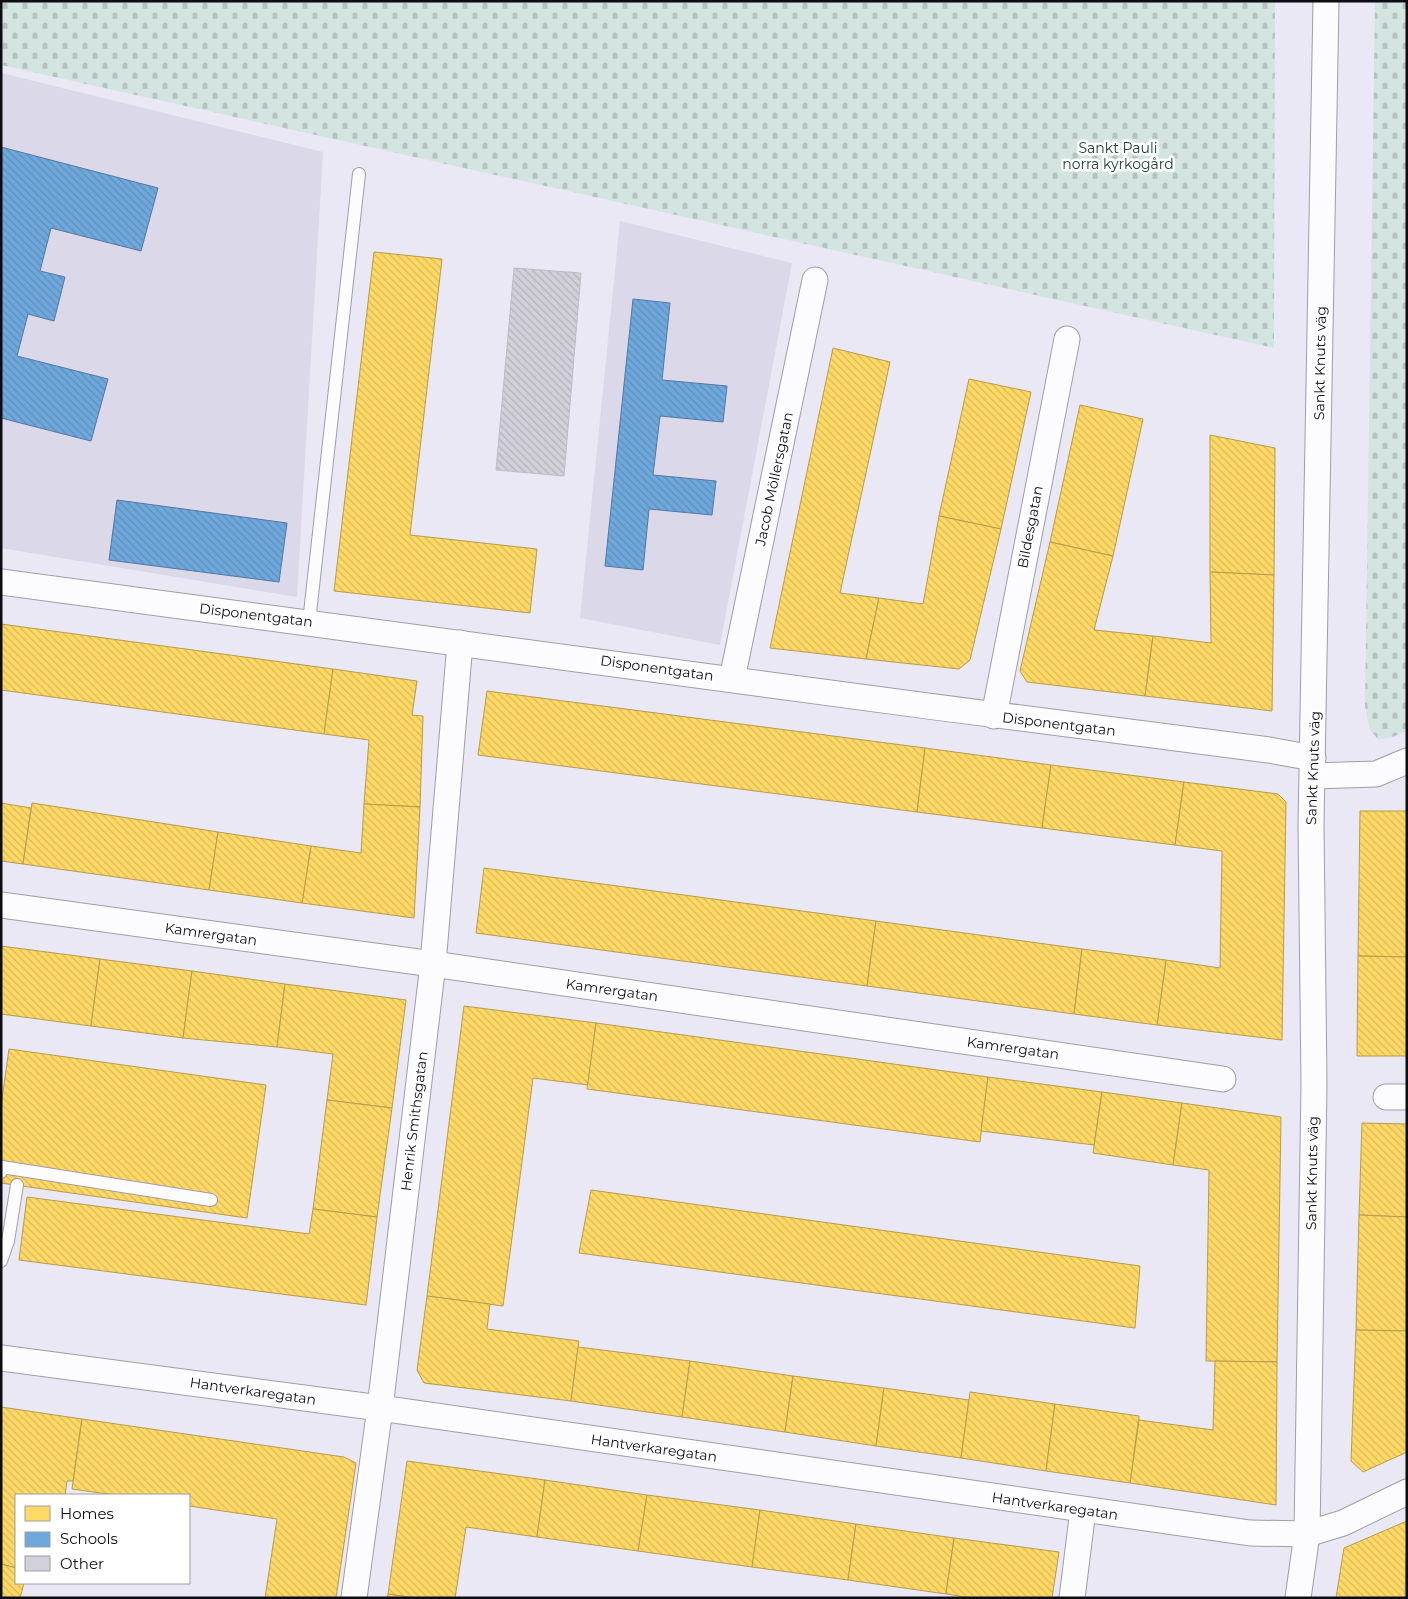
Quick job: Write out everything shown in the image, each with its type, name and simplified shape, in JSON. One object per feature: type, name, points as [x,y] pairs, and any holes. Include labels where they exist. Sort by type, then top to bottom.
[{"type":"street","name":"Sankt Knuts väg","points":[[1298,1598],[1307,1534],[1314,1084],[1311,826],[1326,1]]},
{"type":"street","name":"Jacob Möllersgatan","points":[[732,679],[815,280]]},
{"type":"street","name":"Bildesgatan","points":[[994,716],[1067,339]]},
{"type":"street","name":"Disponentgatan","points":[[1,582],[732,679],[994,716],[1269,750],[1313,767],[1376,774],[1407,761]]},
{"type":"street","name":"Henrik Smithsgatan","points":[[354,1598],[380,1408],[433,964],[460,643]]},
{"type":"street","name":"Kamrergatan","points":[[1,905],[433,964],[1223,1079]]},
{"type":"street","name":"Hantverkaregatan","points":[[1,1358],[380,1408],[1250,1533],[1307,1534],[1343,1523],[1407,1492]]},
{"type":"street","points":[[1072,1598],[1082,1510]]},
{"type":"lane","points":[[309,622],[359,174]]},
{"type":"lane","points":[[1,1172],[2,1167],[211,1200]]},
{"type":"lane","points":[[1,1261],[8,1241],[17,1185]]},
{"type":"shaded area","points":[[1,73],[323,152],[297,597],[1,548]]},
{"type":"shaded area","points":[[620,221],[792,263],[720,645],[580,618]]},
{"type":"green space","name":"Sankt Pauli norra kyrkogård","points":[[1,1],[1275,1],[1274,348],[1,65]]},
{"type":"green space","points":[[1375,1],[1407,1],[1407,731],[1390,738],[1378,739],[1370,730],[1365,707]]},
{"type":"building: Homes","points":[[374,252],[442,259],[410,535],[537,549],[530,613],[334,591]]},
{"type":"building: Homes","points":[[833,348],[890,362],[840,593],[879,598],[866,659],[770,648]]},
{"type":"building: Homes","points":[[969,379],[1031,392],[1001,529],[939,516]]},
{"type":"building: Homes","points":[[1080,405],[1143,419],[1113,556],[1050,542]]},
{"type":"building: Homes","points":[[1210,435],[1275,448],[1274,575],[1210,572]]},
{"type":"building: Homes","points":[[939,516],[1001,529],[970,660],[959,669],[866,659],[879,598],[923,604]]},
{"type":"building: Homes","points":[[1050,542],[1113,556],[1094,630],[1153,636],[1145,696],[1027,682],[1020,671]]},
{"type":"building: Homes","points":[[1210,572],[1274,575],[1272,711],[1145,696],[1153,636],[1211,643]]},
{"type":"building: Homes","points":[[1,624],[333,669],[324,734],[1,690]]},
{"type":"building: Homes","points":[[333,669],[417,681],[412,715],[423,716],[420,807],[364,804],[369,740],[324,734]]},
{"type":"building: Homes","points":[[487,691],[925,748],[917,812],[478,755]]},
{"type":"building: Homes","points":[[925,748],[1051,765],[1042,828],[917,812]]},
{"type":"building: Homes","points":[[1051,765],[1184,782],[1175,845],[1042,828]]},
{"type":"building: Homes","points":[[1184,782],[1278,794],[1286,802],[1282,1040],[1157,1025],[1166,960],[1220,968],[1222,851],[1175,845]]},
{"type":"building: Homes","points":[[1,803],[31,808],[23,864],[1,861]]},
{"type":"building: Homes","points":[[32,803],[218,832],[209,890],[23,864]]},
{"type":"building: Homes","points":[[364,804],[420,807],[414,918],[302,903],[311,846],[361,853]]},
{"type":"building: Homes","points":[[1360,811],[1407,811],[1407,957],[1358,956]]},
{"type":"building: Homes","points":[[218,832],[311,846],[302,903],[209,890]]},
{"type":"building: Homes","points":[[484,868],[876,921],[867,986],[476,933]]},
{"type":"building: Homes","points":[[876,921],[1082,949],[1074,1014],[867,986]]},
{"type":"building: Homes","points":[[1,946],[100,959],[91,1026],[1,1014]]},
{"type":"building: Homes","points":[[1082,949],[1166,960],[1157,1025],[1074,1014]]},
{"type":"building: Homes","points":[[1358,956],[1407,957],[1407,1056],[1357,1056]]},
{"type":"building: Homes","points":[[100,959],[192,971],[183,1038],[91,1026]]},
{"type":"building: Homes","points":[[192,971],[285,984],[277,1047],[183,1038]]},
{"type":"building: Homes","points":[[285,984],[406,1000],[392,1108],[327,1100],[333,1054],[277,1047]]},
{"type":"building: Homes","points":[[464,1006],[596,1023],[588,1085],[533,1078],[503,1306],[427,1296]]},
{"type":"building: Homes","points":[[596,1023],[988,1077],[980,1142],[587,1089]]},
{"type":"building: Homes","points":[[9,1049],[266,1085],[247,1218],[1,1183],[1,1106]]},
{"type":"building: Homes","points":[[988,1077],[1102,1092],[1094,1145],[981,1131]]},
{"type":"building: Homes","points":[[1102,1092],[1182,1103],[1173,1165],[1093,1153]]},
{"type":"building: Homes","points":[[327,1100],[392,1108],[377,1217],[313,1209]]},
{"type":"building: Homes","points":[[1182,1103],[1281,1117],[1277,1362],[1206,1361],[1209,1170],[1173,1165]]},
{"type":"building: Homes","points":[[1362,1123],[1407,1124],[1407,1217],[1359,1215]]},
{"type":"building: Homes","points":[[591,1190],[1140,1266],[1135,1328],[579,1253]]},
{"type":"building: Homes","points":[[27,1197],[309,1234],[313,1209],[377,1217],[366,1305],[19,1260]]},
{"type":"building: Homes","points":[[1359,1215],[1407,1217],[1407,1331],[1356,1330]]},
{"type":"building: Homes","points":[[427,1296],[490,1304],[487,1329],[579,1341],[571,1401],[424,1383],[417,1370]]},
{"type":"building: Homes","points":[[1356,1330],[1407,1331],[1407,1452],[1363,1472],[1351,1461]]},
{"type":"building: Homes","points":[[578,1347],[690,1361],[682,1417],[571,1401]]},
{"type":"building: Homes","points":[[690,1361],[793,1376],[785,1432],[682,1417]]},
{"type":"building: Homes","points":[[1215,1361],[1277,1362],[1276,1505],[1130,1483],[1139,1420],[1213,1430]]},
{"type":"building: Homes","points":[[793,1376],[884,1388],[876,1446],[785,1432]]},
{"type":"building: Homes","points":[[884,1388],[969,1400],[961,1458],[876,1446]]},
{"type":"building: Homes","points":[[970,1392],[1055,1404],[1046,1471],[961,1458]]},
{"type":"building: Homes","points":[[1055,1404],[1139,1416],[1130,1483],[1046,1471]]},
{"type":"building: Homes","points":[[1,1407],[82,1419],[73,1481],[67,1481],[65,1494],[15,1494],[15,1568],[1,1564]]},
{"type":"building: Homes","points":[[82,1419],[344,1457],[356,1463],[336,1598],[265,1598],[277,1519],[190,1506],[190,1494],[108,1494],[72,1489]]},
{"type":"building: Homes","points":[[407,1461],[545,1480],[537,1537],[466,1527],[455,1598],[414,1598],[388,1594]]},
{"type":"building: Homes","points":[[545,1480],[647,1495],[638,1551],[537,1537]]},
{"type":"building: Homes","points":[[647,1495],[760,1510],[752,1567],[638,1551]]},
{"type":"building: Homes","points":[[760,1510],[856,1524],[848,1580],[752,1567]]},
{"type":"building: Homes","points":[[1407,1521],[1405,1598],[1336,1598],[1344,1548]]},
{"type":"building: Homes","points":[[856,1524],[954,1538],[946,1594],[848,1580]]},
{"type":"building: Homes","points":[[954,1538],[1059,1552],[1052,1598],[972,1598],[946,1594]]},
{"type":"building: Homes","points":[[1,1564],[15,1568],[15,1584],[24,1584],[20,1598],[1,1598]]},
{"type":"building: Homes","points":[[388,1594],[414,1598],[387,1598]]},
{"type":"building: Schools","points":[[1,147],[158,188],[141,251],[51,228],[40,271],[65,277],[54,321],[28,314],[17,356],[108,379],[91,441],[1,418]]},
{"type":"building: Schools","points":[[633,299],[670,303],[662,380],[727,386],[723,422],[660,416],[653,475],[716,481],[712,515],[649,509],[643,570],[605,566]]},
{"type":"building: Schools","points":[[117,500],[287,523],[279,582],[109,560]]},
{"type":"building: Other","points":[[514,268],[581,273],[564,476],[496,470]]}]
